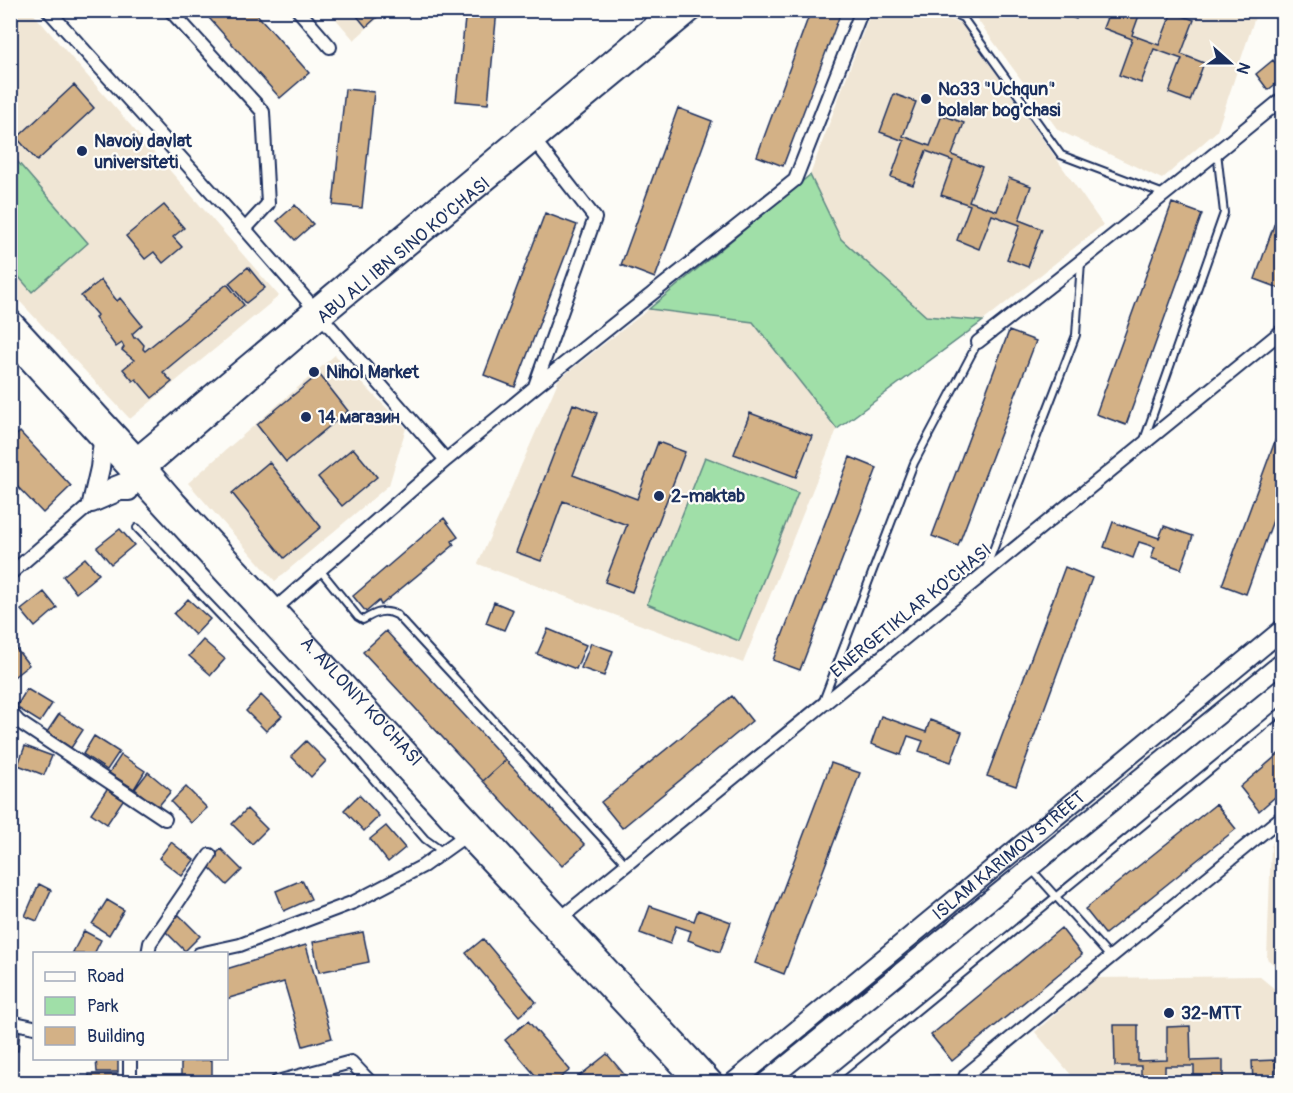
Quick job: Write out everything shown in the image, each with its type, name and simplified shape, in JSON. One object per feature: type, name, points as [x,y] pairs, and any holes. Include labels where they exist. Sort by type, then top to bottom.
[{"type":"main road","name":"ABU ALI IBN SINO KO'CHASI","points":[[531,135],[671,10]]},
{"type":"main road","name":"ABU ALI IBN SINO KO'CHASI","points":[[112,487],[316,313],[531,135],[694,10]]},
{"type":"main road","name":"A. AVLONIY KO'CHASI","points":[[10,318],[136,467],[465,836],[687,1080]]},
{"type":"main road","name":"A. AVLONIY KO'CHASI","points":[[10,341],[109,436]]},
{"type":"main road","points":[[109,436],[164,443],[164,469],[159,492],[120,491],[92,504],[109,436]]},
{"type":"main road","name":"A. AVLONIY KO'CHASI","points":[[159,492],[276,608],[714,1083]]},
{"type":"main road","name":"ISLAM KARIMOV STREET","points":[[734,1083],[1282,630]]},
{"type":"main road","name":"ISLAM KARIMOV STREET","points":[[766,1083],[1282,663]]},
{"type":"street","points":[[48,10],[245,230],[446,460]]},
{"type":"street","points":[[170,10],[263,112],[268,204],[245,230]]},
{"type":"street","points":[[298,10],[330,47]]},
{"type":"street","points":[[276,608],[446,460],[795,180],[862,10]]},
{"type":"street","points":[[978,342],[1082,262],[1282,99]]},
{"type":"street","points":[[531,135],[595,218],[535,387]]},
{"type":"street","name":"ENERGETIKLAR KO'CHASI","points":[[562,917],[1282,331]]},
{"type":"street","name":"ABU ALI IBN SINO KO'CHASI","points":[[10,574],[112,487]]},
{"type":"street","points":[[10,712],[20,722],[165,819]]},
{"type":"street","points":[[963,1083],[966,1075],[1282,817]]},
{"type":"street","points":[[208,952],[240,945],[354,902],[423,866],[465,836]]},
{"type":"street","points":[[148,952],[150,943],[210,855]]},
{"type":"street","points":[[10,1022],[33,1027]]},
{"type":"street","points":[[130,1060],[130,1083]]},
{"type":"street","points":[[277,1083],[351,1062],[370,1083]]},
{"type":"lane","points":[[945,10],[963,18],[1061,155],[1164,194]]},
{"type":"lane","points":[[1142,446],[1224,213],[1217,152]]},
{"type":"lane","points":[[983,575],[1076,335],[1082,262]]},
{"type":"lane","points":[[820,708],[914,463],[978,342]]},
{"type":"lane","points":[[137,528],[341,742],[425,839],[443,852]]},
{"type":"lane","points":[[320,570],[358,617],[363,620],[375,613],[388,610],[397,615],[627,866]]},
{"type":"lane","points":[[830,1083],[1282,711]]},
{"type":"lane","points":[[1030,867],[1110,957]]},
{"type":"shaded area","points":[[1253,10],[1256,14],[1217,131],[1162,179],[1058,130],[971,11]]},
{"type":"shaded area","name":"Navoiy davlat universiteti","points":[[11,11],[31,11],[279,296],[130,419],[11,292]]},
{"type":"shaded area","points":[[329,11],[386,11],[354,40]]},
{"type":"shaded area","name":"№33 \"Uchqun\" bolalar bog'chasi","points":[[871,11],[921,11],[961,23],[1103,225],[983,321],[926,316],[841,239],[810,175]]},
{"type":"shaded area","name":"2-maktab","points":[[649,309],[753,322],[837,429],[743,663],[478,564],[559,379]]},
{"type":"shaded area","points":[[335,355],[406,428],[389,485],[275,581],[188,483]]},
{"type":"shaded area","points":[[1282,827],[1282,971],[1267,959],[1271,846],[1278,830]]},
{"type":"shaded area","name":"32-MTT","points":[[1259,976],[1282,995],[1282,1082],[1077,1082],[1035,1032],[1096,978]]},
{"type":"green space","points":[[10,153],[88,243],[32,292],[11,268]]},
{"type":"green space","points":[[810,175],[841,239],[926,316],[983,321],[837,429],[753,322],[649,309]]},
{"type":"green space","points":[[705,457],[798,493],[739,641],[647,604]]},
{"type":"building","points":[[202,10],[253,10],[309,73],[280,98]]},
{"type":"building","points":[[352,10],[385,10],[366,27]]},
{"type":"building","points":[[466,10],[497,10],[488,104],[456,101]]},
{"type":"building","points":[[811,10],[841,12],[783,166],[757,156]]},
{"type":"building","points":[[1053,10],[1079,10],[1076,19]]},
{"type":"building","points":[[1110,10],[1141,10],[1132,35],[1159,45],[1172,12],[1194,20],[1181,54],[1204,63],[1190,101],[1169,93],[1182,59],[1154,49],[1141,83],[1119,75],[1132,39],[1103,28]]},
{"type":"building","points":[[1272,10],[1282,10],[1282,23]]},
{"type":"building","points":[[1273,60],[1282,72],[1282,79],[1268,90],[1256,74]]},
{"type":"building","points":[[74,85],[94,108],[37,161],[17,138]]},
{"type":"building","points":[[345,89],[374,92],[362,208],[333,205]]},
{"type":"building","points":[[894,94],[916,102],[903,136],[930,146],[942,115],[964,123],[952,155],[982,167],[969,201],[997,211],[1009,178],[1031,186],[1019,220],[1042,229],[1028,267],[1007,259],[1020,225],[992,215],[979,249],[957,240],[970,205],[941,195],[953,161],[926,151],[913,185],[891,177],[904,141],[880,132]]},
{"type":"building","points":[[678,108],[712,121],[655,278],[621,265]]},
{"type":"building","points":[[1282,202],[1282,289],[1255,279]]},
{"type":"building","points":[[1172,203],[1202,214],[1126,425],[1096,414]]},
{"type":"building","points":[[164,205],[184,228],[173,237],[182,247],[163,263],[154,252],[145,259],[126,236]]},
{"type":"building","points":[[295,205],[313,224],[295,240],[277,221]]},
{"type":"building","points":[[545,213],[577,225],[515,387],[484,375]]},
{"type":"building","points":[[248,267],[265,288],[246,303],[229,283]]},
{"type":"building","points":[[101,280],[117,301],[120,298],[142,325],[132,334],[144,345],[145,351],[227,284],[244,305],[163,372],[172,382],[152,398],[136,379],[133,381],[123,369],[134,360],[122,350],[124,347],[122,343],[116,347],[95,318],[97,315],[81,296]]},
{"type":"building","points":[[1009,331],[1036,341],[958,546],[932,536]]},
{"type":"building","points":[[319,374],[348,411],[286,462],[257,425]]},
{"type":"building","points":[[573,404],[597,413],[573,475],[637,499],[658,442],[685,452],[632,592],[605,582],[627,525],[563,501],[541,561],[516,552]]},
{"type":"building","points":[[750,413],[812,436],[796,477],[734,454]]},
{"type":"building","points":[[1282,422],[1282,496],[1246,594],[1222,585]]},
{"type":"building","points":[[20,432],[71,486],[43,513],[10,479],[10,441]]},
{"type":"building","points":[[353,448],[377,477],[342,506],[318,477]]},
{"type":"building","points":[[850,457],[877,468],[800,670],[773,660]]},
{"type":"building","points":[[269,462],[321,527],[284,558],[232,493]]},
{"type":"building","points":[[444,518],[458,537],[452,541],[454,545],[381,605],[379,601],[366,612],[353,596]]},
{"type":"building","points":[[1113,522],[1159,538],[1164,526],[1193,536],[1181,569],[1151,558],[1155,547],[1139,542],[1133,558],[1104,547]]},
{"type":"building","points":[[120,529],[134,545],[111,564],[97,547]]},
{"type":"building","points":[[85,558],[99,574],[76,593],[63,576]]},
{"type":"building","points":[[1065,567],[1092,578],[1016,786],[987,776]]},
{"type":"building","points":[[44,592],[57,608],[35,627],[21,610]]},
{"type":"building","points":[[188,599],[210,619],[195,635],[174,614]]},
{"type":"building","points":[[494,602],[513,610],[504,630],[486,623]]},
{"type":"building","points":[[548,629],[586,645],[576,669],[537,654]]},
{"type":"building","points":[[386,631],[506,760],[483,781],[363,652]]},
{"type":"building","points":[[203,640],[225,659],[211,675],[189,656]]},
{"type":"building","points":[[10,641],[29,665],[10,680]]},
{"type":"building","points":[[591,643],[613,651],[604,676],[581,668]]},
{"type":"building","points":[[27,689],[52,704],[40,722],[16,707]]},
{"type":"building","points":[[261,695],[282,716],[266,731],[246,711]]},
{"type":"building","points":[[732,696],[752,721],[622,828],[601,802]]},
{"type":"building","points":[[59,714],[83,730],[71,748],[47,732]]},
{"type":"building","points":[[881,716],[926,732],[930,720],[962,732],[951,762],[919,751],[923,741],[908,736],[901,755],[871,744]]},
{"type":"building","points":[[94,736],[119,752],[107,770],[83,754]]},
{"type":"building","points":[[306,741],[326,761],[311,777],[291,756]]},
{"type":"building","points":[[25,746],[52,756],[44,775],[18,765]]},
{"type":"building","points":[[1282,751],[1282,791],[1259,811],[1240,787]]},
{"type":"building","points":[[121,755],[145,771],[134,789],[109,773]]},
{"type":"building","points":[[506,760],[585,845],[562,866],[483,781]]},
{"type":"building","points":[[831,763],[860,773],[784,974],[755,963]]},
{"type":"building","points":[[148,772],[171,791],[157,808],[135,789]]},
{"type":"building","points":[[186,787],[207,808],[191,823],[171,802]]},
{"type":"building","points":[[107,789],[123,800],[107,824],[91,813]]},
{"type":"building","points":[[359,795],[379,816],[364,831],[344,810]]},
{"type":"building","points":[[1216,804],[1236,829],[1105,934],[1085,909]]},
{"type":"building","points":[[247,809],[267,829],[252,844],[232,824]]},
{"type":"building","points":[[386,826],[405,848],[388,862],[370,839]]},
{"type":"building","points":[[171,842],[194,860],[182,876],[159,858]]},
{"type":"building","points":[[221,849],[242,870],[227,885],[206,864]]},
{"type":"building","points":[[302,880],[311,899],[284,911],[276,891]]},
{"type":"building","points":[[39,884],[51,890],[37,921],[25,916]]},
{"type":"building","points":[[107,900],[124,910],[109,935],[92,924]]},
{"type":"building","points":[[650,906],[694,921],[698,910],[731,922],[720,952],[688,940],[691,931],[676,926],[670,944],[640,933]]},
{"type":"building","points":[[179,915],[200,936],[185,951],[164,930]]},
{"type":"building","points":[[1061,928],[1082,955],[952,1061],[931,1035]]},
{"type":"building","points":[[84,931],[101,940],[95,952],[73,952]]},
{"type":"building","points":[[363,932],[369,962],[319,972],[313,942]]},
{"type":"building","points":[[483,939],[536,1002],[519,1016],[466,953]]},
{"type":"building","points":[[306,945],[332,1038],[303,1046],[284,982],[228,998],[228,968]]},
{"type":"building","points":[[528,1021],[570,1070],[555,1082],[541,1082],[505,1040]]},
{"type":"building","points":[[1114,1025],[1138,1025],[1138,1061],[1167,1060],[1167,1027],[1190,1026],[1191,1061],[1223,1060],[1223,1082],[1194,1082],[1194,1066],[1165,1066],[1165,1082],[1141,1082],[1141,1066],[1115,1066]]},
{"type":"building","points":[[10,1030],[20,1031],[18,1051],[10,1050]]},
{"type":"building","points":[[607,1054],[629,1080],[626,1082],[580,1082],[577,1078]]},
{"type":"building","points":[[96,1060],[118,1060],[118,1072],[97,1072]]},
{"type":"building","points":[[212,1060],[212,1082],[181,1082],[181,1061]]},
{"type":"building","points":[[1276,1060],[1276,1082],[1253,1082],[1252,1061]]},
{"type":"building","points":[[89,1074],[118,1074],[118,1082],[89,1082]]},
{"type":"building","points":[[938,1075],[938,1082],[907,1082],[907,1078]]},
{"type":"place","name":"№33 \"Uchqun\" bolalar bog'chasi","points":[[926,99]]},
{"type":"place","name":"Navoiy davlat universiteti","points":[[82,151]]},
{"type":"place","name":"Nihol Market","points":[[314,372]]},
{"type":"place","name":"14 магазин","points":[[306,417]]},
{"type":"place","name":"2-maktab","points":[[659,496]]},
{"type":"place","name":"32-MTT","points":[[1169,1013]]}]
